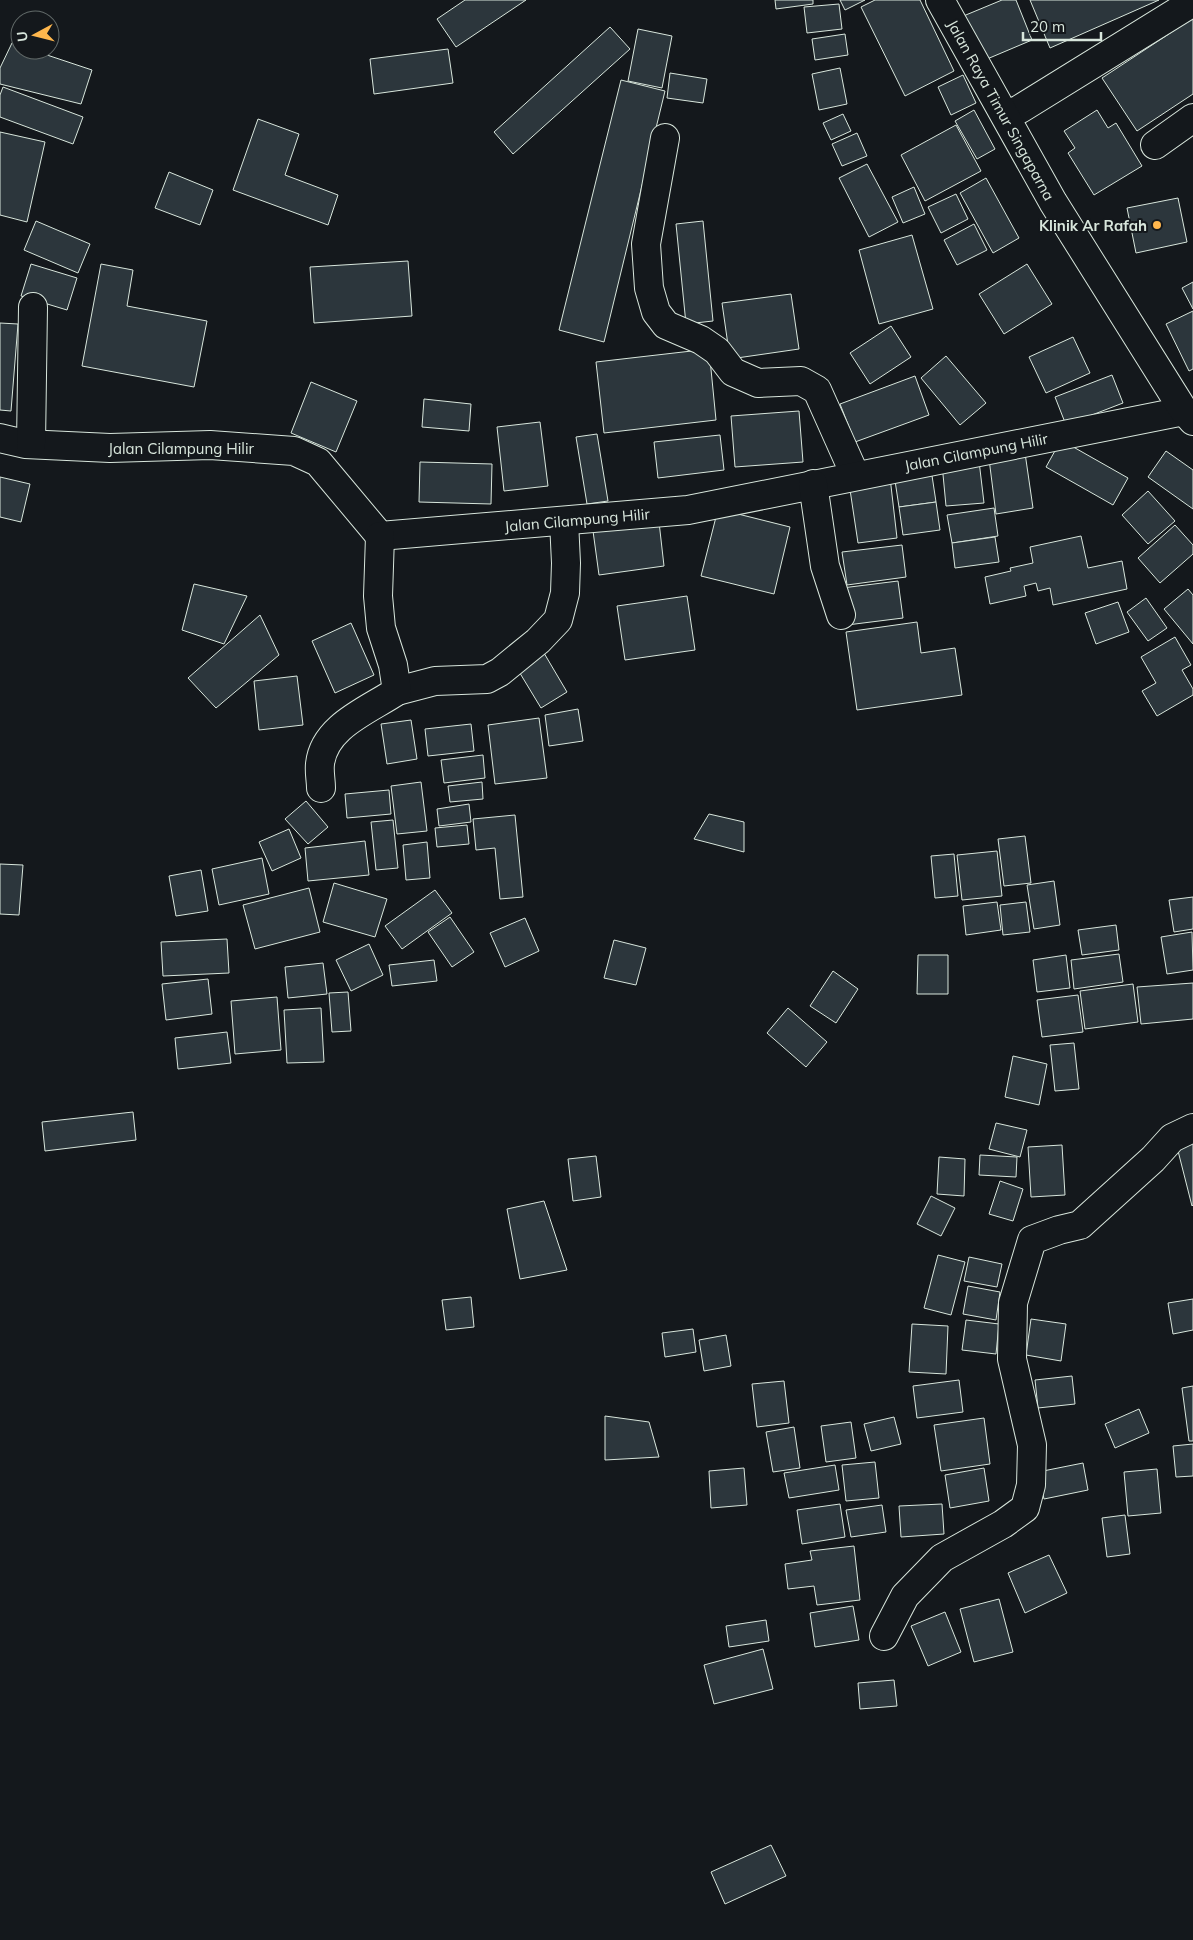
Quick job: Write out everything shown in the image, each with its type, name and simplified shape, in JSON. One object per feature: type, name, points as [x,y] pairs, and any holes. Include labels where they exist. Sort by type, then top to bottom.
[{"type":"street","name":"Jalan Raya Timur Singaparna","points":[[940,0],[1053,202],[1188,416]]},
{"type":"street","points":[[1006,116],[1193,2]]},
{"type":"street","points":[[1155,145],[1193,118]]},
{"type":"street","points":[[665,138],[646,244],[649,288],[656,312],[666,325],[701,340],[718,351],[732,372],[758,383],[801,381],[817,390],[855,475]]},
{"type":"street","points":[[31,444],[33,308]]},
{"type":"street","name":"Jalan Cilampung Hilir","points":[[0,438],[31,444],[110,448],[210,445],[294,451],[318,462],[380,536],[688,510],[855,475],[1188,416]]},
{"type":"street","points":[[813,484],[825,566],[841,615]]},
{"type":"street","points":[[321,788],[320,764],[326,743],[352,718],[379,704],[397,691],[435,681],[487,679],[500,672],[538,641],[558,620],[564,593],[566,563],[564,521]]},
{"type":"street","points":[[380,536],[378,596],[381,628],[393,665],[397,691]]},
{"type":"street","points":[[884,1636],[905,1596],[942,1558],[1004,1524],[1025,1508],[1031,1485],[1032,1445],[1012,1359],[1012,1350],[1014,1304],[1032,1240],[1059,1230],[1080,1226],[1146,1166],[1172,1138],[1193,1128]]},
{"type":"building","points":[[465,0],[526,0],[456,47],[437,19]]},
{"type":"building","points":[[775,0],[813,0],[813,4],[776,9]]},
{"type":"building","points":[[840,0],[865,0],[845,10]]},
{"type":"building","points":[[875,0],[920,0],[954,71],[905,96],[861,7]]},
{"type":"building","points":[[1002,0],[1016,0],[1032,40],[980,62],[961,17]]},
{"type":"building","points":[[1030,0],[1159,0],[1050,48]]},
{"type":"building","points":[[839,4],[842,29],[807,33],[804,7]]},
{"type":"building","points":[[1193,18],[1193,94],[1137,131],[1102,78]]},
{"type":"building","points":[[610,27],[630,49],[513,154],[494,132]]},
{"type":"building","points":[[638,29],[672,36],[662,88],[628,81]]},
{"type":"building","points":[[845,34],[848,55],[815,60],[812,39]]},
{"type":"building","points":[[10,47],[10,60],[60,59],[92,70],[81,104],[0,84],[0,68]]},
{"type":"building","points":[[448,49],[453,83],[374,94],[370,59]]},
{"type":"building","points":[[840,68],[847,104],[819,110],[812,74]]},
{"type":"building","points":[[670,73],[707,79],[703,103],[667,98]]},
{"type":"building","points":[[963,75],[976,103],[951,115],[938,87]]},
{"type":"building","points":[[621,80],[665,91],[604,342],[559,330]]},
{"type":"building","points":[[3,87],[83,117],[73,144],[0,117],[0,95]]},
{"type":"building","points":[[974,110],[995,149],[977,159],[955,121]]},
{"type":"building","points":[[1097,110],[1108,128],[1116,123],[1142,166],[1094,195],[1068,153],[1075,148],[1064,131]]},
{"type":"building","points":[[843,114],[851,131],[831,140],[823,123]]},
{"type":"building","points":[[258,119],[299,134],[285,175],[338,195],[328,225],[233,190]]},
{"type":"building","points":[[956,125],[981,171],[925,201],[901,155]]},
{"type":"building","points":[[0,132],[45,142],[27,222],[0,215]]},
{"type":"building","points":[[857,133],[867,156],[842,166],[832,144]]},
{"type":"building","points":[[867,164],[898,222],[869,237],[839,178]]},
{"type":"building","points":[[169,172],[213,190],[200,225],[155,208]]},
{"type":"building","points":[[986,178],[1019,238],[993,253],[960,193]]},
{"type":"building","points":[[914,187],[925,214],[903,223],[892,197]]},
{"type":"building","points":[[956,194],[968,219],[941,233],[928,207]]},
{"type":"building","name":"Klinik Ar Rafah","points":[[1178,198],[1187,242],[1136,253],[1127,208]]},
{"type":"building","points":[[36,221],[90,244],[78,273],[24,250]]},
{"type":"building","points":[[703,221],[713,321],[686,324],[676,224]]},
{"type":"building","points":[[974,224],[987,250],[957,265],[944,240]]},
{"type":"building","points":[[912,235],[933,309],[879,324],[859,250]]},
{"type":"building","points":[[408,261],[412,316],[314,323],[310,267]]},
{"type":"building","points":[[31,264],[77,278],[67,310],[21,296]]},
{"type":"building","points":[[101,264],[133,270],[127,306],[207,321],[194,387],[82,366]]},
{"type":"building","points":[[1027,264],[1052,304],[1004,334],[979,294]]},
{"type":"building","points":[[1193,282],[1193,309],[1182,288]]},
{"type":"building","points":[[791,294],[799,349],[730,359],[722,303]]},
{"type":"building","points":[[1193,311],[1193,369],[1189,371],[1166,324]]},
{"type":"building","points":[[0,323],[18,324],[11,411],[0,410]]},
{"type":"building","points":[[891,326],[911,357],[870,384],[850,353]]},
{"type":"building","points":[[1073,337],[1090,373],[1046,393],[1029,357]]},
{"type":"building","points":[[709,349],[716,420],[604,433],[596,362]]},
{"type":"building","points":[[946,356],[986,403],[960,425],[921,378]]},
{"type":"building","points":[[1112,375],[1123,403],[1066,425],[1055,397]]},
{"type":"building","points":[[915,376],[929,415],[855,442],[840,404]]},
{"type":"building","points":[[311,382],[357,401],[336,452],[291,433]]},
{"type":"building","points":[[424,399],[471,404],[469,431],[422,427]]},
{"type":"building","points":[[799,411],[803,462],[735,467],[731,416]]},
{"type":"building","points":[[540,422],[548,486],[504,491],[497,427]]},
{"type":"building","points":[[597,434],[608,501],[587,504],[576,437]]},
{"type":"building","points":[[720,435],[724,470],[658,478],[654,442]]},
{"type":"building","points":[[1061,440],[1128,478],[1113,505],[1046,467]]},
{"type":"building","points":[[1024,446],[1033,508],[996,514],[988,451]]},
{"type":"building","points":[[1166,451],[1193,470],[1193,509],[1148,477]]},
{"type":"building","points":[[979,461],[984,503],[946,506],[942,464]]},
{"type":"building","points":[[420,462],[492,464],[491,504],[419,502]]},
{"type":"building","points":[[931,469],[936,502],[899,507],[894,474]]},
{"type":"building","points":[[0,477],[30,484],[21,522],[0,517]]},
{"type":"building","points":[[890,477],[897,538],[858,543],[849,483]]},
{"type":"building","points":[[1148,491],[1175,521],[1148,544],[1122,515]]},
{"type":"building","points":[[936,502],[940,530],[903,535],[899,507]]},
{"type":"building","points":[[994,508],[998,536],[952,543],[947,515]]},
{"type":"building","points":[[718,509],[790,527],[774,594],[701,576]]},
{"type":"building","points":[[659,522],[664,566],[599,575],[593,531]]},
{"type":"building","points":[[1175,525],[1193,545],[1193,554],[1160,583],[1138,558]]},
{"type":"building","points":[[1081,536],[1088,568],[1122,561],[1127,589],[1053,605],[1050,588],[1038,591],[1036,583],[1024,586],[1026,596],[990,604],[985,577],[1011,571],[1010,568],[1033,563],[1030,547]]},
{"type":"building","points":[[995,537],[999,562],[955,568],[952,543]]},
{"type":"building","points":[[902,545],[906,577],[847,585],[842,552]]},
{"type":"building","points":[[898,581],[903,618],[847,625],[842,588]]},
{"type":"building","points":[[194,584],[247,596],[224,644],[182,630]]},
{"type":"building","points":[[1188,589],[1193,595],[1193,644],[1164,609]]},
{"type":"building","points":[[687,596],[695,650],[625,660],[617,606]]},
{"type":"building","points":[[1146,598],[1167,628],[1148,641],[1127,612]]},
{"type":"building","points":[[1118,602],[1129,632],[1096,644],[1085,613]]},
{"type":"building","points":[[260,615],[279,655],[216,708],[188,678]]},
{"type":"building","points":[[917,622],[921,653],[955,648],[962,695],[857,710],[846,632]]},
{"type":"building","points":[[351,623],[374,675],[335,693],[312,641]]},
{"type":"building","points":[[1175,637],[1191,665],[1182,670],[1193,689],[1193,695],[1157,716],[1142,691],[1156,683],[1141,657]]},
{"type":"building","points":[[541,648],[567,692],[541,708],[515,665]]},
{"type":"building","points":[[297,676],[303,725],[259,730],[254,681]]},
{"type":"building","points":[[578,709],[583,741],[549,746],[545,715]]},
{"type":"building","points":[[539,718],[547,778],[495,784],[488,725]]},
{"type":"building","points":[[411,720],[417,759],[387,764],[381,724]]},
{"type":"building","points":[[471,724],[474,751],[428,756],[425,729]]},
{"type":"building","points":[[483,755],[485,778],[444,783],[441,760]]},
{"type":"building","points":[[421,782],[427,831],[397,834],[391,786]]},
{"type":"building","points":[[482,782],[483,799],[450,802],[448,786]]},
{"type":"building","points":[[389,790],[391,814],[347,818],[345,794]]},
{"type":"building","points":[[306,801],[328,827],[308,844],[285,819]]},
{"type":"building","points":[[469,804],[471,822],[439,826],[437,809]]},
{"type":"building","points":[[709,814],[744,822],[744,852],[694,839]]},
{"type":"building","points":[[515,815],[523,897],[500,899],[495,848],[476,850],[473,819]]},
{"type":"building","points":[[393,820],[398,868],[376,870],[371,822]]},
{"type":"building","points":[[467,825],[469,844],[437,847],[435,828]]},
{"type":"building","points":[[289,829],[301,858],[272,871],[259,842]]},
{"type":"building","points":[[1025,836],[1031,883],[1004,886],[998,839]]},
{"type":"building","points":[[365,841],[369,875],[308,881],[305,848]]},
{"type":"building","points":[[427,842],[430,878],[406,880],[403,845]]},
{"type":"building","points":[[997,851],[1002,896],[962,900],[957,855]]},
{"type":"building","points":[[954,854],[958,896],[935,898],[931,856]]},
{"type":"building","points":[[262,858],[269,894],[219,905],[212,869]]},
{"type":"building","points":[[0,864],[23,865],[19,915],[0,914]]},
{"type":"building","points":[[201,870],[208,911],[176,916],[169,876]]},
{"type":"building","points":[[1054,881],[1060,925],[1034,929],[1027,885]]},
{"type":"building","points":[[334,883],[387,899],[375,937],[323,922]]},
{"type":"building","points":[[309,888],[320,932],[255,949],[243,905]]},
{"type":"building","points":[[435,890],[452,913],[402,949],[385,926]]},
{"type":"building","points":[[1193,897],[1193,929],[1174,932],[1169,900]]},
{"type":"building","points":[[997,902],[1001,930],[966,935],[963,906]]},
{"type":"building","points":[[1026,902],[1030,932],[1003,935],[1000,905]]},
{"type":"building","points":[[450,917],[474,952],[452,967],[428,932]]},
{"type":"building","points":[[525,918],[539,951],[505,967],[490,933]]},
{"type":"building","points":[[1116,925],[1119,950],[1082,955],[1078,930]]},
{"type":"building","points":[[1192,932],[1193,970],[1167,974],[1161,937]]},
{"type":"building","points":[[227,939],[229,973],[163,976],[161,942]]},
{"type":"building","points":[[614,940],[646,948],[636,985],[604,978]]},
{"type":"building","points":[[369,944],[383,975],[351,991],[336,960]]},
{"type":"building","points":[[1119,954],[1123,982],[1074,989],[1071,960]]},
{"type":"building","points":[[918,955],[948,955],[948,994],[917,994]]},
{"type":"building","points":[[1066,955],[1070,988],[1037,992],[1033,960]]},
{"type":"building","points":[[434,960],[437,981],[392,986],[389,965]]},
{"type":"building","points":[[323,963],[327,994],[288,998],[285,967]]},
{"type":"building","points":[[833,971],[858,989],[836,1023],[810,1006]]},
{"type":"building","points":[[208,979],[212,1014],[166,1020],[162,984]]},
{"type":"building","points":[[1193,983],[1193,1019],[1141,1024],[1137,987]]},
{"type":"building","points":[[1133,984],[1138,1022],[1085,1029],[1080,991]]},
{"type":"building","points":[[348,992],[351,1031],[332,1032],[329,993]]},
{"type":"building","points":[[1078,995],[1083,1032],[1042,1037],[1037,1000]]},
{"type":"building","points":[[277,997],[281,1050],[235,1054],[231,1001]]},
{"type":"building","points":[[321,1008],[324,1062],[287,1063],[284,1010]]},
{"type":"building","points":[[788,1008],[827,1042],[806,1067],[767,1033]]},
{"type":"building","points":[[227,1032],[231,1063],[178,1069],[175,1038]]},
{"type":"building","points":[[1074,1043],[1079,1089],[1055,1091],[1050,1045]]},
{"type":"building","points":[[1013,1056],[1047,1064],[1039,1105],[1005,1097]]},
{"type":"building","points":[[133,1112],[136,1140],[45,1151],[42,1122]]},
{"type":"building","points":[[996,1123],[1027,1130],[1020,1157],[989,1149]]},
{"type":"building","points":[[1193,1138],[1193,1205],[1192,1206],[1176,1143]]},
{"type":"building","points":[[1062,1145],[1065,1195],[1031,1197],[1028,1147]]},
{"type":"building","points":[[980,1155],[1017,1157],[1016,1177],[979,1175]]},
{"type":"building","points":[[596,1156],[601,1197],[573,1201],[568,1159]]},
{"type":"building","points":[[939,1157],[965,1159],[964,1196],[937,1194]]},
{"type":"building","points":[[1000,1181],[1023,1189],[1013,1221],[989,1214]]},
{"type":"building","points":[[931,1196],[955,1208],[941,1236],[917,1224]]},
{"type":"building","points":[[544,1201],[567,1270],[520,1279],[507,1209]]},
{"type":"building","points":[[938,1255],[965,1262],[951,1315],[924,1308]]},
{"type":"building","points":[[969,1257],[1002,1264],[997,1287],[964,1281]]},
{"type":"building","points":[[968,1286],[1000,1292],[996,1320],[963,1314]]},
{"type":"building","points":[[471,1297],[474,1327],[446,1330],[442,1300]]},
{"type":"building","points":[[1193,1299],[1193,1330],[1173,1334],[1168,1303]]},
{"type":"building","points":[[1031,1319],[1066,1324],[1061,1361],[1026,1355]]},
{"type":"building","points":[[966,1320],[999,1324],[996,1354],[962,1350]]},
{"type":"building","points":[[912,1324],[948,1326],[946,1374],[909,1372]]},
{"type":"building","points":[[693,1329],[696,1352],[665,1357],[662,1333]]},
{"type":"building","points":[[726,1335],[731,1366],[704,1371],[699,1340]]},
{"type":"building","points":[[1072,1376],[1075,1404],[1038,1408],[1035,1380]]},
{"type":"building","points":[[959,1380],[963,1412],[917,1418],[913,1386]]},
{"type":"building","points":[[784,1381],[789,1423],[757,1427],[752,1384]]},
{"type":"building","points":[[1193,1386],[1193,1441],[1189,1441],[1182,1388]]},
{"type":"building","points":[[1139,1409],[1149,1433],[1115,1448],[1105,1424]]},
{"type":"building","points":[[605,1416],[649,1422],[659,1457],[605,1460]]},
{"type":"building","points":[[894,1417],[901,1444],[871,1451],[864,1424]]},
{"type":"building","points":[[984,1418],[990,1464],[941,1471],[934,1425]]},
{"type":"building","points":[[851,1422],[856,1458],[826,1462],[821,1426]]},
{"type":"building","points":[[794,1427],[800,1468],[773,1472],[766,1432]]},
{"type":"building","points":[[1193,1444],[1193,1476],[1176,1477],[1173,1446]]},
{"type":"building","points":[[875,1462],[879,1498],[846,1501],[842,1465]]},
{"type":"building","points":[[1083,1463],[1088,1490],[1044,1499],[1038,1472]]},
{"type":"building","points":[[835,1465],[839,1490],[789,1498],[784,1473]]},
{"type":"building","points":[[744,1468],[747,1505],[711,1508],[709,1471]]},
{"type":"building","points":[[984,1468],[989,1501],[950,1508],[945,1475]]},
{"type":"building","points":[[1157,1469],[1161,1513],[1128,1516],[1124,1472]]},
{"type":"building","points":[[840,1504],[845,1537],[802,1544],[797,1510]]},
{"type":"building","points":[[942,1504],[944,1534],[901,1537],[899,1506]]},
{"type":"building","points":[[882,1505],[886,1532],[851,1537],[846,1510]]},
{"type":"building","points":[[1125,1515],[1130,1554],[1107,1557],[1102,1518]]},
{"type":"building","points":[[854,1546],[860,1600],[817,1605],[814,1586],[788,1589],[785,1564],[812,1560],[810,1551]]},
{"type":"building","points":[[1049,1555],[1067,1593],[1025,1613],[1008,1573]]},
{"type":"building","points":[[999,1599],[1013,1652],[974,1662],[960,1609]]},
{"type":"building","points":[[853,1606],[859,1640],[815,1647],[810,1613]]},
{"type":"building","points":[[945,1612],[961,1652],[928,1666],[911,1626]]},
{"type":"building","points":[[766,1620],[769,1641],[729,1647],[726,1626]]},
{"type":"building","points":[[763,1649],[773,1689],[714,1704],[704,1665]]},
{"type":"building","points":[[894,1680],[897,1706],[860,1709],[858,1683]]},
{"type":"building","points":[[771,1845],[786,1876],[725,1904],[711,1872]]},
{"type":"place","name":"Klinik Ar Rafah","points":[[1157,225]]}]
